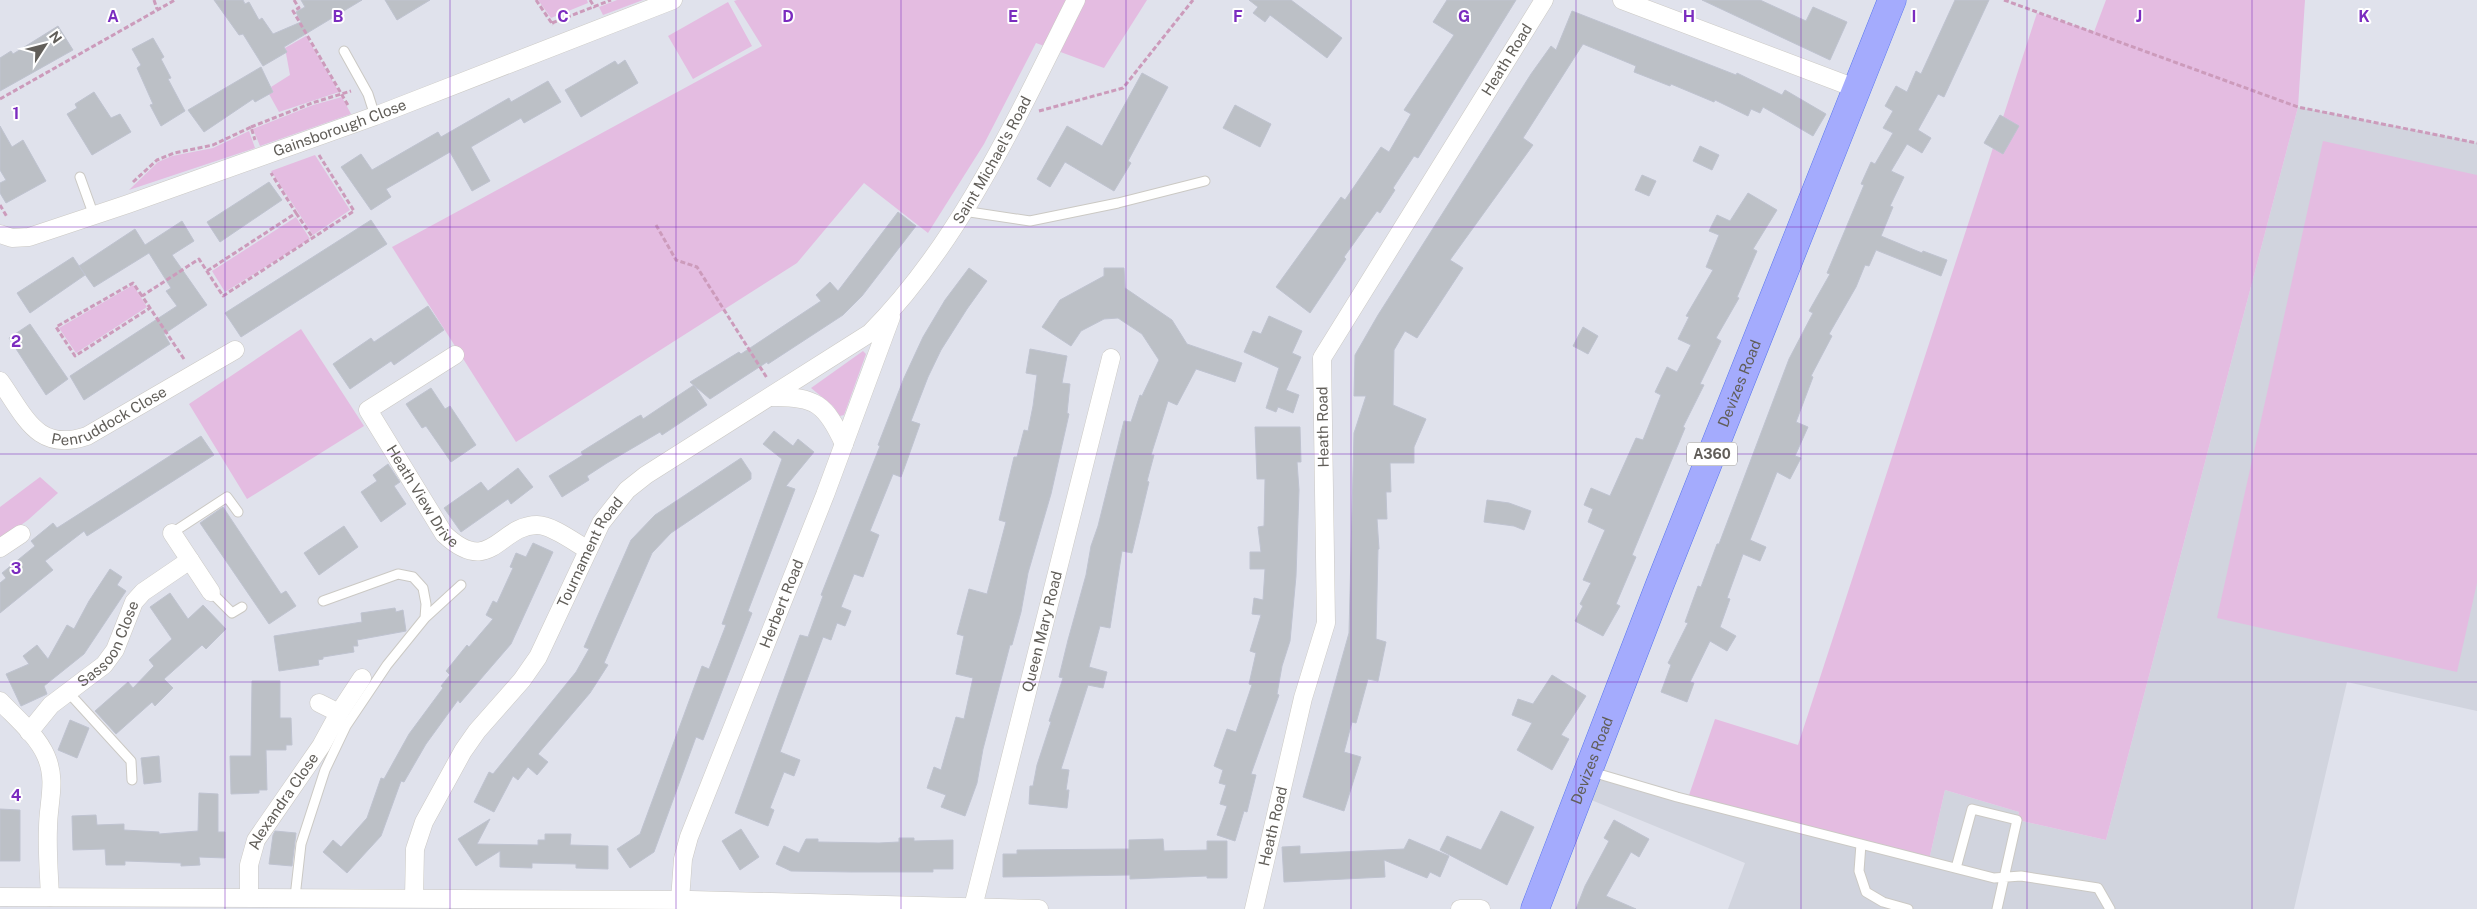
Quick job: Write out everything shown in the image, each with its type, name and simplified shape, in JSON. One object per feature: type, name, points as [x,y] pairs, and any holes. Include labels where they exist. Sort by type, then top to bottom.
[{"type":"main road","name":"Devizes Road","points":[[1535,909],[1855,88],[1892,0]]},
{"type":"street","name":"Gainsborough Close","points":[[0,236],[12,238],[29,237],[94,216],[375,116],[673,0]]},
{"type":"street","name":"Saint Michael's Road","points":[[894,310],[963,211],[1017,118],[1076,0]]},
{"type":"street","name":"Heath Road","points":[[1254,909],[1303,698],[1326,623],[1322,358],[1544,0]]},
{"type":"street","points":[[1622,0],[1855,88]]},
{"type":"street","name":"Tournament Road","points":[[414,898],[415,849],[424,822],[467,744],[522,680],[538,657],[601,523],[627,490],[646,475],[870,333],[894,310]]},
{"type":"street","name":"Herbert Road","points":[[680,900],[683,859],[689,837],[844,444],[894,310]]},
{"type":"street","name":"Penruddock Close","points":[[0,380],[40,435],[56,441],[71,442],[87,436],[236,350]]},
{"type":"street","name":"Heath View Drive","points":[[455,355],[368,410],[444,534],[458,547],[475,551],[492,548],[525,526],[537,525],[550,527],[588,550]]},
{"type":"street","name":"Queen Mary Road","points":[[973,906],[1110,358]]},
{"type":"street","points":[[774,395],[796,396],[813,401],[834,423],[844,444]]},
{"type":"street","points":[[172,533],[211,592]]},
{"type":"street","points":[[0,548],[21,534]]},
{"type":"street","name":"Sassoon Close","points":[[29,732],[51,705],[104,665],[115,650],[134,602],[143,592],[190,560]]},
{"type":"street","name":"Alexandra Close","points":[[249,897],[248,865],[256,840],[321,746],[339,713],[362,678]]},
{"type":"street","points":[[0,701],[29,732],[46,755],[52,772],[52,796],[48,826],[50,896]]},
{"type":"street","points":[[319,703],[339,713]]},
{"type":"street","points":[[0,896],[249,897],[289,901],[414,898],[539,904],[680,900],[1040,909]]},
{"type":"street","points":[[1460,909],[1480,909]]},
{"type":"lane","points":[[344,51],[364,88],[375,116]]},
{"type":"lane","points":[[80,177],[94,216]]},
{"type":"lane","points":[[963,211],[1030,221],[1118,203],[1204,181]]},
{"type":"lane","points":[[172,533],[227,497],[238,512]]},
{"type":"lane","points":[[322,601],[398,574],[413,578],[423,588],[426,604],[425,618]]},
{"type":"lane","points":[[289,901],[301,844],[325,770],[346,726],[387,665],[425,618],[461,585]]},
{"type":"lane","points":[[211,592],[232,614],[242,606]]},
{"type":"lane","points":[[68,692],[131,761],[132,780]]},
{"type":"lane","points":[[1588,771],[1677,797],[1956,868],[2004,878],[2021,876],[2098,888],[2110,909]]},
{"type":"lane","points":[[1956,868],[1971,810],[1974,808],[2017,820],[1997,909]]},
{"type":"lane","points":[[1861,844],[1860,870],[1866,892],[1883,902],[1908,909]]},
{"type":"path","points":[[154,0],[158,9]]},
{"type":"path","points":[[0,99],[175,0]]},
{"type":"path","points":[[294,0],[299,8],[293,11],[343,94],[357,122]]},
{"type":"path","points":[[536,0],[563,43]]},
{"type":"path","points":[[552,23],[611,0]]},
{"type":"path","points":[[1017,118],[1123,88],[1193,0]]},
{"type":"path","points":[[2004,0],[2298,107],[2477,144]]},
{"type":"path","points":[[251,127],[312,103],[364,88]]},
{"type":"path","points":[[142,296],[200,259],[223,296],[354,211],[309,140]]},
{"type":"path","points":[[296,213],[313,238]]},
{"type":"path","points":[[656,225],[676,260],[696,267],[774,395]]},
{"type":"path","points":[[150,308],[75,356],[56,327],[133,283],[142,296],[195,375]]},
{"type":"shaded area","points":[[538,0],[587,0],[588,3],[551,18]]},
{"type":"shaded area","points":[[617,0],[643,0],[603,15],[599,7]]},
{"type":"shaded area","points":[[1147,0],[1104,68],[1036,43],[984,144],[928,233],[864,183],[797,263],[516,442],[392,247],[762,46],[734,1]]},
{"type":"shaded area","points":[[2106,0],[2305,0],[2298,107],[2106,840],[2017,820],[2019,812],[1945,790],[1929,860],[1687,801],[1715,719],[1798,745],[2037,13],[2094,32]]},
{"type":"shaded area","points":[[728,2],[752,46],[693,79],[668,36]]},
{"type":"shaded area","points":[[306,36],[339,92],[279,112],[269,94],[273,92],[271,87],[290,75],[285,48]]},
{"type":"shaded area","points":[[342,97],[351,114],[260,146],[253,129],[313,105]]},
{"type":"shaded area","points":[[2298,107],[2477,143],[2477,711],[2347,682],[2294,909],[1728,909],[1745,863],[1579,795],[1588,771],[1929,860],[1945,790],[2019,812],[2017,820],[2106,840]]},
{"type":"shaded area","points":[[249,131],[255,148],[129,190],[158,162],[172,156],[213,148]]},
{"type":"shaded area","points":[[2323,141],[2477,175],[2477,583],[2457,672],[2217,618]]},
{"type":"shaded area","points":[[315,155],[350,210],[313,235],[271,171]]},
{"type":"shaded area","points":[[296,217],[310,239],[225,292],[212,271]]},
{"type":"shaded area","points":[[133,285],[147,307],[76,353],[59,328]]},
{"type":"shaded area","points":[[301,329],[364,426],[247,499],[189,404]]},
{"type":"shaded area","points":[[863,351],[866,354],[844,415],[840,416],[833,406],[811,388]]},
{"type":"shaded area","points":[[40,477],[58,493],[28,520],[0,540],[0,507]]},
{"type":"building","points":[[214,0],[243,0],[245,4],[249,2],[259,20],[262,18],[273,34],[301,22],[296,12],[305,7],[301,0],[362,0],[284,47],[287,52],[263,66],[243,34],[239,35]]},
{"type":"building","points":[[385,0],[430,0],[397,20]]},
{"type":"building","points":[[1249,0],[1291,0],[1342,38],[1327,58],[1270,15],[1265,22],[1253,13],[1258,7]]},
{"type":"building","points":[[1447,0],[1516,0],[1418,158],[1414,156],[1393,188],[1395,190],[1380,213],[1377,211],[1344,257],[1346,259],[1310,313],[1276,287],[1341,197],[1345,200],[1381,147],[1389,152],[1411,114],[1404,110],[1454,35],[1433,22]]},
{"type":"building","points":[[1702,0],[1760,0],[1806,21],[1813,7],[1847,22],[1830,60]]},
{"type":"building","points":[[1955,0],[1989,0],[1944,97],[1938,94],[1918,130],[1931,138],[1922,153],[1907,144],[1891,171],[1904,177],[1890,206],[1893,207],[1881,236],[1922,253],[1923,251],[1947,260],[1941,276],[1876,250],[1869,266],[1865,265],[1856,287],[1829,334],[1832,336],[1811,376],[1813,377],[1796,422],[1808,427],[1795,456],[1801,458],[1790,479],[1777,472],[1750,540],[1766,547],[1760,561],[1743,554],[1727,598],[1730,599],[1720,627],[1736,636],[1727,651],[1710,641],[1690,682],[1694,683],[1687,702],[1661,692],[1671,665],[1668,663],[1688,623],[1685,622],[1698,586],[1701,587],[1717,544],[1719,544],[1789,359],[1813,313],[1809,311],[1830,274],[1827,273],[1864,185],[1861,184],[1871,162],[1875,164],[1893,133],[1883,128],[1893,111],[1885,106],[1896,86],[1907,92],[1916,71],[1921,74]]},
{"type":"building","points":[[1572,11],[1736,75],[1737,73],[1782,95],[1785,90],[1826,114],[1813,136],[1763,107],[1760,113],[1751,109],[1748,116],[1715,100],[1714,102],[1671,84],[1670,86],[1634,72],[1636,66],[1583,44],[1523,138],[1533,145],[1450,260],[1463,268],[1417,338],[1405,331],[1394,350],[1393,405],[1426,419],[1414,447],[1414,463],[1390,463],[1391,492],[1386,492],[1387,519],[1377,519],[1379,549],[1376,639],[1386,642],[1378,681],[1368,679],[1356,723],[1352,722],[1344,752],[1361,757],[1344,811],[1303,797],[1349,633],[1354,433],[1366,396],[1354,396],[1355,355],[1378,315],[1531,74],[1551,46],[1556,50]]},
{"type":"building","points":[[58,26],[73,50],[0,91],[0,58],[11,51],[13,54]]},
{"type":"building","points":[[153,38],[164,57],[161,59],[171,78],[168,79],[185,111],[161,126],[150,105],[153,104],[137,68],[141,65],[132,49]]},
{"type":"building","points":[[625,60],[638,83],[581,117],[565,90],[615,61],[618,65]]},
{"type":"building","points":[[261,67],[273,92],[255,102],[253,99],[204,132],[188,110]]},
{"type":"building","points":[[1142,73],[1168,87],[1128,161],[1131,163],[1114,191],[1065,162],[1050,187],[1037,179],[1067,126],[1102,146]]},
{"type":"building","points":[[548,81],[561,102],[524,123],[521,118],[471,147],[490,181],[472,191],[450,152],[386,189],[391,197],[371,210],[341,167],[361,154],[372,170],[438,132],[441,137],[509,98],[511,102]]},
{"type":"building","points":[[94,92],[111,118],[120,114],[131,132],[92,155],[67,114],[77,108],[75,104]]},
{"type":"building","points":[[1235,105],[1271,124],[1260,147],[1223,128]]},
{"type":"building","points":[[2000,115],[2019,126],[2003,154],[1984,143]]},
{"type":"building","points":[[0,126],[12,147],[23,140],[46,181],[6,203],[0,193],[0,183],[6,180],[0,170]]},
{"type":"building","points":[[1700,146],[1719,155],[1712,170],[1693,161]]},
{"type":"building","points":[[1642,175],[1656,181],[1649,196],[1635,190]]},
{"type":"building","points":[[269,182],[282,200],[220,242],[207,222]]},
{"type":"building","points":[[1748,193],[1777,210],[1753,249],[1757,251],[1737,297],[1739,298],[1716,338],[1721,341],[1700,384],[1704,385],[1683,427],[1685,428],[1632,555],[1636,557],[1616,604],[1620,606],[1603,636],[1575,621],[1583,606],[1580,604],[1591,583],[1583,580],[1605,530],[1588,522],[1593,509],[1584,505],[1591,488],[1610,496],[1636,438],[1643,440],[1661,395],[1655,392],[1667,367],[1677,372],[1691,345],[1678,339],[1689,317],[1686,316],[1713,270],[1706,267],[1719,235],[1709,231],[1717,215],[1730,221]]},
{"type":"building","points":[[898,212],[916,226],[862,296],[843,315],[710,399],[690,382],[739,352],[741,354],[821,301],[816,295],[830,282],[838,291]]},
{"type":"building","points":[[371,220],[387,244],[241,337],[225,313]]},
{"type":"building","points":[[182,221],[194,241],[172,255],[207,305],[164,334],[170,344],[84,400],[70,376],[177,306],[166,291],[171,288],[149,253],[94,287],[79,266],[135,229],[145,245]]},
{"type":"building","points":[[73,257],[85,275],[30,313],[17,293]]},
{"type":"building","points":[[969,268],[987,281],[941,350],[928,377],[911,421],[920,424],[901,477],[893,474],[870,531],[879,535],[863,577],[854,574],[841,607],[851,611],[845,626],[837,623],[831,640],[823,637],[780,752],[800,760],[794,776],[784,772],[770,808],[774,810],[768,826],[735,813],[800,635],[808,637],[823,596],[821,595],[880,446],[878,445],[904,378],[923,337],[945,300]]},
{"type":"building","points":[[1104,268],[1124,268],[1125,288],[1172,320],[1187,344],[1242,363],[1235,382],[1196,369],[1177,405],[1168,401],[1151,455],[1154,455],[1147,481],[1149,482],[1132,553],[1122,551],[1110,628],[1100,626],[1089,667],[1107,672],[1103,688],[1088,685],[1061,769],[1069,770],[1066,790],[1069,790],[1067,808],[1029,804],[1030,786],[1033,786],[1037,765],[1051,722],[1049,721],[1063,678],[1059,677],[1124,421],[1131,422],[1140,395],[1142,396],[1159,360],[1142,334],[1118,318],[1104,319],[1081,331],[1071,346],[1042,327],[1060,300],[1104,276]]},
{"type":"building","points":[[428,306],[444,330],[394,365],[391,361],[350,389],[333,364],[371,338],[374,342]]},
{"type":"building","points":[[1269,316],[1302,331],[1292,353],[1301,357],[1286,390],[1299,395],[1293,413],[1278,407],[1276,412],[1266,408],[1279,368],[1244,352],[1253,331],[1261,334]]},
{"type":"building","points":[[30,324],[68,379],[46,395],[9,338]]},
{"type":"building","points":[[1583,327],[1598,336],[1588,354],[1573,346]]},
{"type":"building","points":[[1030,349],[1067,356],[1062,383],[1070,384],[1067,413],[1069,414],[1051,494],[1028,573],[1021,612],[1012,645],[1010,645],[983,749],[977,783],[965,816],[941,807],[946,795],[927,788],[934,767],[941,770],[956,717],[964,719],[973,678],[956,674],[964,636],[957,634],[969,589],[987,594],[1006,522],[999,520],[1014,457],[1017,457],[1024,430],[1028,431],[1033,406],[1037,375],[1026,373]]},
{"type":"building","points":[[694,385],[707,405],[662,435],[660,432],[607,463],[587,476],[589,480],[562,497],[549,476],[583,455],[581,452],[637,417],[641,415],[643,419]]},
{"type":"building","points":[[431,388],[445,409],[450,406],[476,445],[451,462],[426,426],[422,428],[406,404]]},
{"type":"building","points":[[1255,427],[1300,427],[1301,462],[1297,462],[1299,490],[1296,576],[1290,641],[1282,666],[1277,694],[1279,695],[1251,774],[1256,775],[1247,812],[1244,811],[1235,841],[1217,835],[1227,806],[1220,804],[1226,785],[1219,783],[1223,770],[1214,766],[1227,729],[1236,732],[1252,685],[1249,684],[1256,653],[1250,651],[1261,615],[1252,614],[1254,598],[1263,600],[1265,569],[1250,569],[1250,552],[1261,552],[1258,527],[1264,526],[1265,479],[1257,479]]},
{"type":"building","points":[[774,431],[793,446],[798,439],[814,452],[786,486],[795,489],[748,611],[752,613],[703,740],[696,737],[654,852],[630,868],[617,849],[640,834],[702,666],[709,669],[726,625],[722,624],[782,459],[763,444]]},
{"type":"building","points":[[201,436],[214,455],[87,536],[84,531],[45,561],[53,570],[0,613],[0,583],[6,578],[2,573],[35,546],[31,541],[53,523],[57,528]]},
{"type":"building","points":[[741,458],[751,473],[751,479],[671,533],[652,553],[604,663],[608,665],[590,693],[538,754],[548,762],[537,775],[528,767],[518,780],[513,776],[494,812],[474,802],[489,772],[493,774],[576,672],[589,649],[584,647],[631,540],[655,515]]},
{"type":"building","points":[[388,464],[400,482],[394,486],[406,504],[381,522],[361,492],[377,481],[373,475]]},
{"type":"building","points":[[518,468],[533,487],[511,504],[508,499],[461,532],[444,508],[481,482],[488,491]]},
{"type":"building","points":[[1487,500],[1509,503],[1531,511],[1524,530],[1514,526],[1484,522]]},
{"type":"building","points":[[223,507],[281,594],[286,591],[296,606],[269,624],[200,523]]},
{"type":"building","points":[[344,526],[358,547],[319,575],[304,553]]},
{"type":"building","points":[[533,543],[553,552],[511,644],[460,703],[458,700],[426,744],[404,782],[401,781],[381,836],[347,873],[323,852],[333,840],[341,847],[367,818],[381,778],[384,779],[409,734],[443,688],[441,686],[450,675],[446,671],[467,645],[469,647],[493,619],[486,615],[493,601],[497,603],[513,568],[510,567],[516,553],[526,557]]},
{"type":"building","points":[[110,569],[122,577],[117,585],[126,591],[84,654],[44,686],[47,694],[21,706],[6,674],[29,664],[23,656],[37,645],[48,659],[67,625],[74,629],[89,601]]},
{"type":"building","points":[[170,593],[188,619],[203,605],[226,629],[206,649],[202,645],[164,679],[173,688],[155,706],[152,702],[116,734],[95,711],[128,682],[133,688],[154,666],[149,660],[172,639],[150,607]]},
{"type":"building","points":[[395,608],[396,612],[403,610],[406,631],[357,640],[358,646],[353,646],[354,652],[323,657],[323,659],[318,660],[319,665],[279,671],[274,636],[362,622],[361,613]]},
{"type":"building","points":[[1552,675],[1586,696],[1561,735],[1569,739],[1552,770],[1517,750],[1532,723],[1512,715],[1518,699],[1533,704]]},
{"type":"building","points":[[252,681],[280,681],[280,718],[291,718],[292,745],[286,745],[286,750],[266,750],[267,790],[259,790],[259,793],[231,794],[230,756],[251,756]]},
{"type":"building","points":[[70,720],[89,728],[77,758],[58,750]]},
{"type":"building","points":[[159,756],[161,782],[144,784],[141,758]]},
{"type":"building","points":[[199,793],[218,794],[218,832],[225,832],[225,858],[199,857],[200,865],[181,866],[181,863],[125,861],[125,865],[106,865],[105,849],[73,850],[72,816],[96,815],[97,825],[124,824],[124,830],[159,832],[159,834],[198,831]]},
{"type":"building","points":[[0,809],[20,810],[20,861],[0,861]]},
{"type":"building","points":[[1501,811],[1534,827],[1507,885],[1440,850],[1447,836],[1481,850]]},
{"type":"building","points":[[490,819],[477,844],[538,845],[538,840],[545,840],[545,834],[571,834],[570,845],[608,846],[608,869],[576,868],[576,864],[532,863],[532,868],[500,867],[500,851],[476,866],[458,839]]},
{"type":"building","points":[[1614,820],[1649,839],[1639,857],[1631,852],[1606,896],[1636,909],[1576,909],[1585,886],[1609,841],[1604,838]]},
{"type":"building","points":[[741,829],[759,857],[740,870],[722,841]]},
{"type":"building","points":[[275,831],[296,833],[292,866],[269,864]]},
{"type":"building","points":[[899,838],[914,838],[914,841],[953,840],[953,869],[933,869],[933,872],[791,871],[776,864],[784,846],[799,853],[806,839],[818,839],[818,842],[879,843],[899,842]]},
{"type":"building","points":[[1163,839],[1164,851],[1207,850],[1207,841],[1227,841],[1227,878],[1207,878],[1207,876],[1130,879],[1130,875],[1003,877],[1003,854],[1017,854],[1017,850],[1129,849],[1129,840]]},
{"type":"building","points":[[1409,839],[1449,856],[1440,877],[1430,872],[1427,878],[1384,860],[1385,877],[1284,882],[1282,847],[1300,846],[1300,854],[1404,849]]}]
